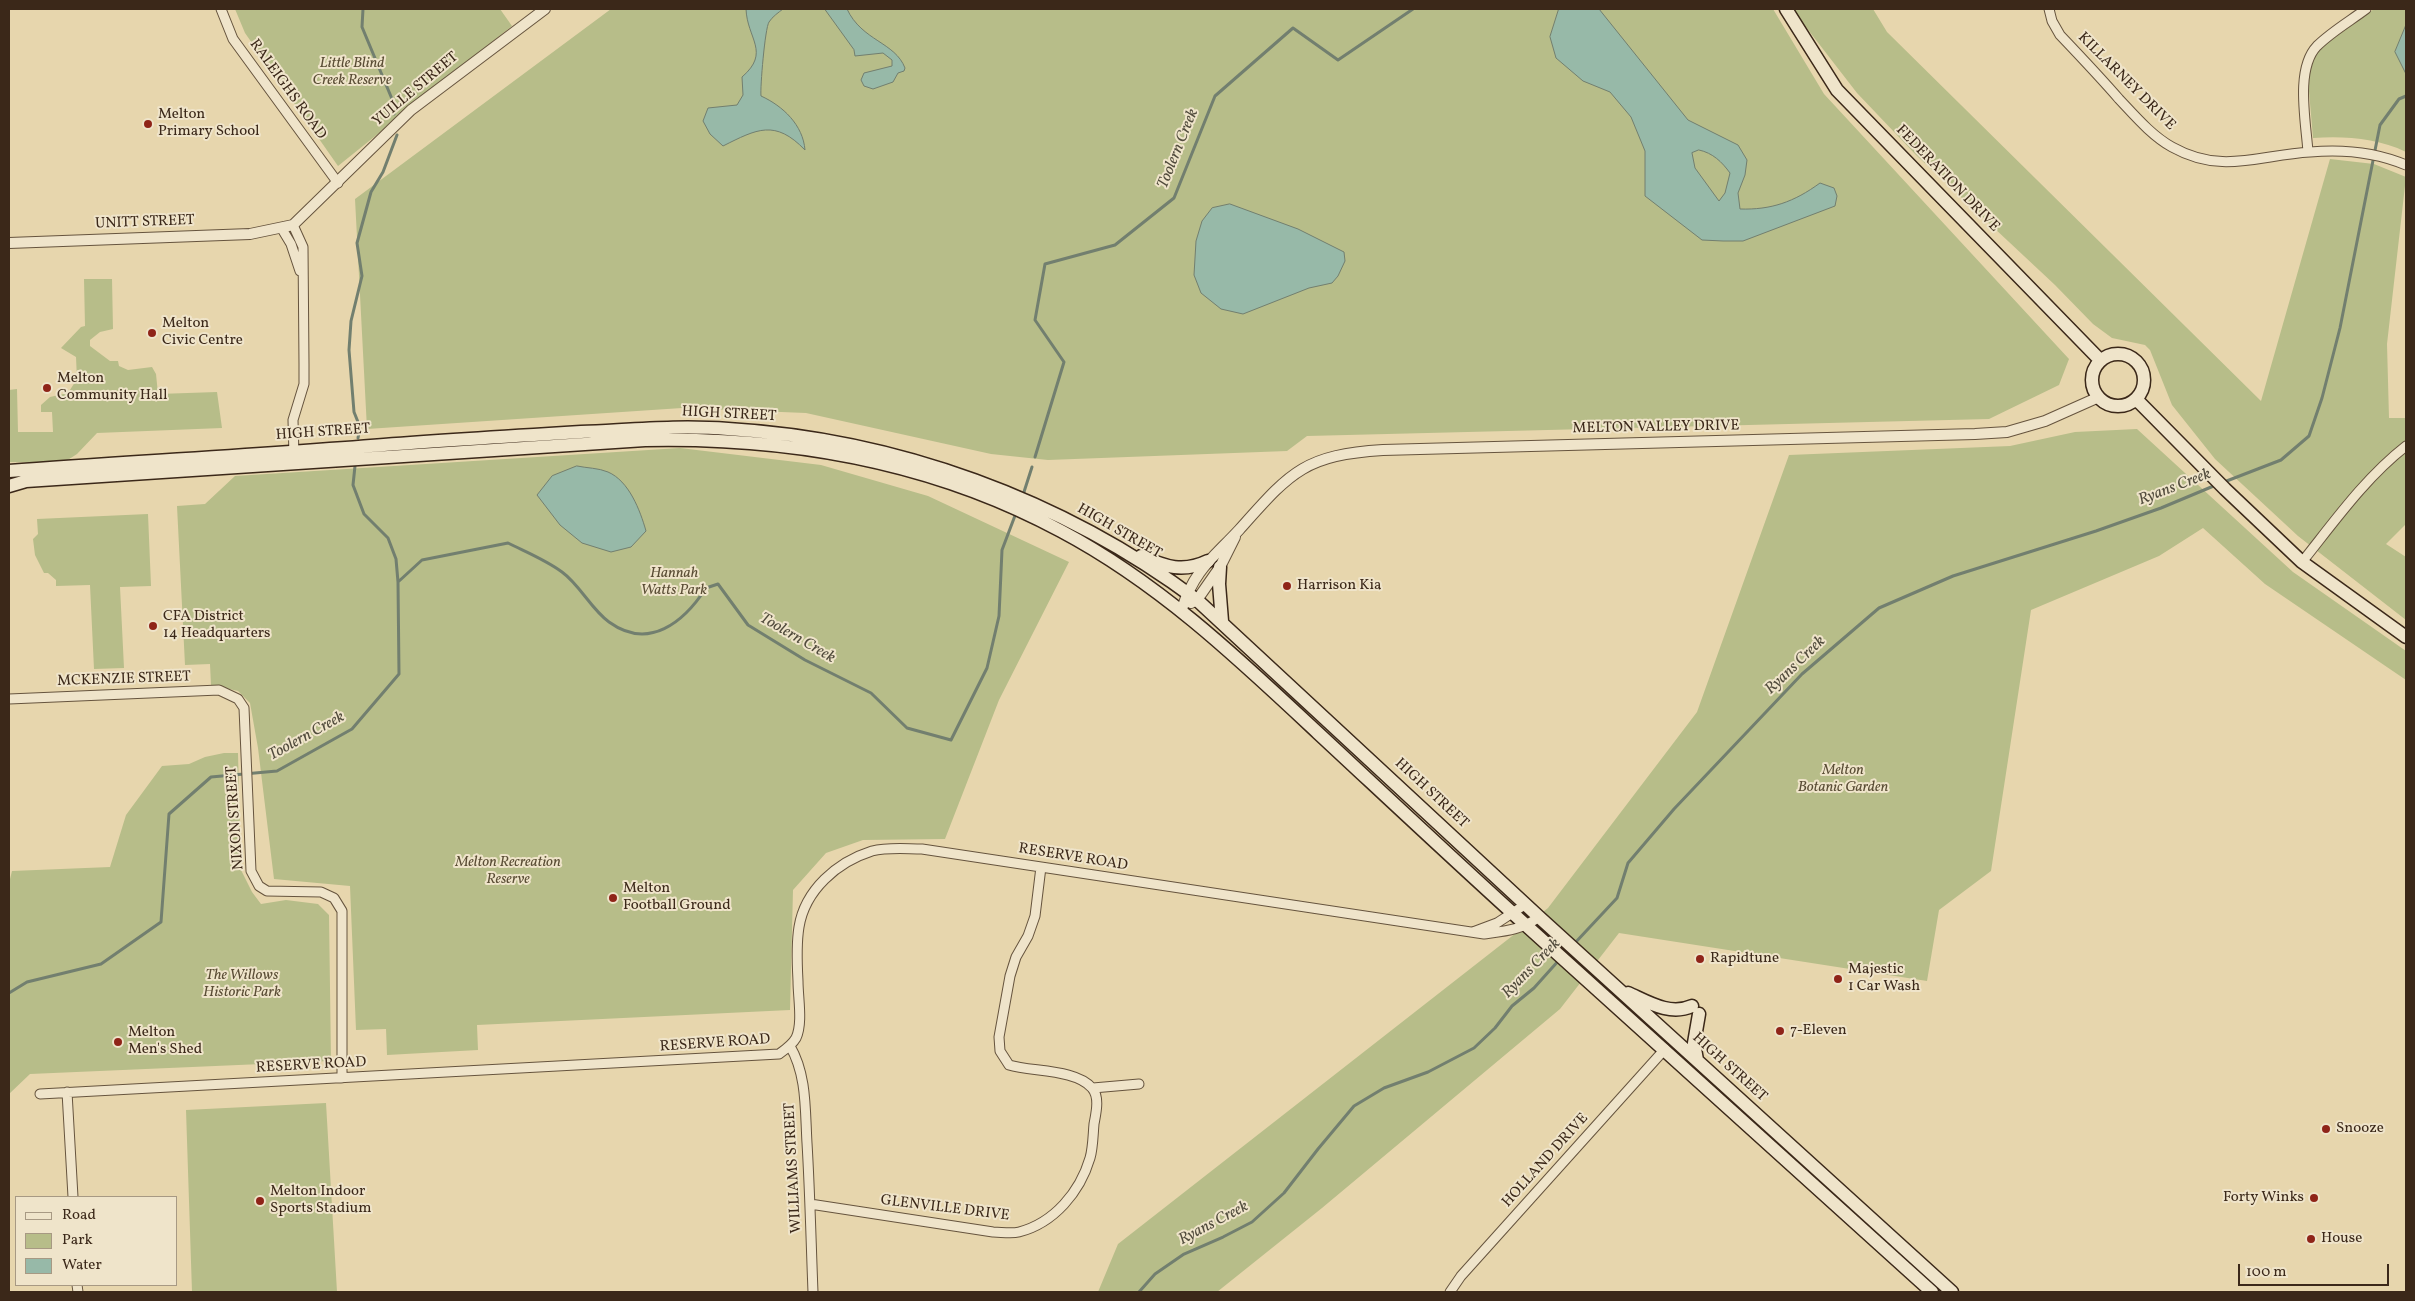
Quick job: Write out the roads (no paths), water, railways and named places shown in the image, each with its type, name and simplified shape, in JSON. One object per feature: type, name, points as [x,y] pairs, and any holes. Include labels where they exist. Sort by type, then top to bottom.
[{"type":"main road","name":"FEDERATION DRIVE","points":[[1786,9],[1837,90],[2100,360]]},
{"type":"main road","points":[[2119,353],[2129,356],[2138,362],[2143,370],[2144,381],[2142,390],[2136,399],[2127,404],[2117,406],[2099,398],[2094,389],[2092,378],[2094,368],[2100,360],[2109,355],[2119,353]]},
{"type":"main road","points":[[2136,399],[2225,489],[2302,562],[2406,637]]},
{"type":"main road","name":"HIGH STREET","points":[[9,486],[24,481],[294,457],[456,439],[665,428],[726,428],[797,436],[888,453],[944,469],[1002,497],[1093,535],[1192,596],[1222,621],[1539,917],[1952,1292]]},
{"type":"main road","name":"HIGH STREET","points":[[9,471],[294,457]]},
{"type":"main road","name":"HIGH STREET","points":[[1026,507],[1128,571],[1182,610],[1233,653],[1526,926],[1665,1049],[1932,1292]]},
{"type":"main road","points":[[1093,535],[1169,566],[1190,568],[1208,561]]},
{"type":"main road","points":[[1220,567],[1219,584],[1222,621]]},
{"type":"main road","points":[[1619,989],[1670,1010],[1696,1010],[1694,1043],[1697,1060]]},
{"type":"main road","points":[[1665,1049],[1674,1039]]},
{"type":"street","name":"RALEIGHS ROAD","points":[[221,9],[233,39],[338,183]]},
{"type":"street","name":"YUILLE STREET","points":[[282,229],[293,225],[411,110],[545,9]]},
{"type":"street","name":"KILLARNEY DRIVE","points":[[2049,9],[2052,21],[2060,35],[2150,130],[2172,147],[2205,160],[2230,163],[2308,152],[2346,150],[2380,156],[2406,165]]},
{"type":"street","points":[[2308,152],[2304,93],[2306,62],[2315,47],[2366,9]]},
{"type":"street","points":[[293,225],[303,246],[304,384],[293,420],[294,457]]},
{"type":"street","points":[[282,229],[291,244],[302,276]]},
{"type":"street","name":"UNITT STREET","points":[[9,243],[250,234],[282,229]]},
{"type":"street","name":"MELTON VALLEY DRIVE","points":[[1192,596],[1193,581],[1208,561],[1280,484],[1301,469],[1329,457],[1354,452],[2008,432],[2044,421],[2099,398]]},
{"type":"street","points":[[2302,562],[2364,485],[2384,464],[2406,446]]},
{"type":"street","name":"MELTON VALLEY DRIVE","points":[[1182,610],[1192,596],[1220,567],[1238,531]]},
{"type":"street","name":"MCKENZIE STREET","points":[[9,698],[220,690],[238,700]]},
{"type":"street","name":"NIXON STREET","points":[[238,700],[244,708],[251,871],[259,886],[267,891],[321,892],[334,898],[342,911],[342,1078]]},
{"type":"street","name":"RESERVE ROAD","points":[[40,1094],[779,1054],[790,1046],[796,1037],[799,1024],[797,948],[799,926],[807,902],[834,869],[873,851],[922,849],[1484,934],[1510,931],[1526,926],[1539,917]]},
{"type":"street","points":[[1040,867],[1036,916],[1028,936],[1016,957],[1010,976],[999,1037],[1000,1051],[1009,1065],[1025,1070],[1078,1077],[1093,1088],[1139,1084]]},
{"type":"street","points":[[1473,932],[1513,913],[1526,904]]},
{"type":"street","name":"WILLIAMS STREET","points":[[790,1046],[798,1060],[803,1081],[813,1292]]},
{"type":"street","name":"HOLLAND DRIVE","points":[[1450,1292],[1467,1269],[1665,1049]]},
{"type":"street","name":"GLENVILLE DRIVE","points":[[810,1204],[992,1232],[1018,1232],[1046,1220],[1064,1205],[1081,1181],[1090,1158],[1097,1102],[1093,1088]]},
{"type":"street","points":[[67,1092],[73,1196]]},
{"type":"water","points":[[746,9],[783,9],[772,18],[767,27],[761,96],[777,105],[790,117],[800,132],[805,150],[784,134],[766,130],[746,135],[723,146],[710,134],[703,121],[708,108],[737,105],[743,95],[742,77],[751,68],[756,52],[747,20]]},
{"type":"water","points":[[825,9],[847,9],[853,20],[861,28],[894,52],[905,68],[904,71],[898,73],[893,82],[873,89],[864,86],[861,80],[864,73],[892,66],[892,60],[883,53],[855,56],[854,50]]},
{"type":"water","points":[[1559,9],[1599,9],[1688,120],[1738,145],[1747,160],[1745,175],[1738,193],[1740,209],[1762,208],[1782,204],[1820,183],[1834,188],[1837,196],[1835,206],[1743,241],[1702,240],[1645,196],[1645,151],[1631,117],[1610,92],[1583,81],[1556,58],[1550,37]],"holes":[[[1699,150],[1717,158],[1730,173],[1725,193],[1719,201],[1695,168],[1692,153]]]},
{"type":"water","points":[[2406,25],[2406,74],[2395,52]]},
{"type":"water","points":[[1230,204],[1298,229],[1344,252],[1345,261],[1338,276],[1332,283],[1309,288],[1243,314],[1221,309],[1201,293],[1194,275],[1196,241],[1202,221],[1212,208]]},
{"type":"water","points":[[577,466],[608,472],[628,489],[637,505],[646,531],[631,547],[611,552],[582,543],[560,525],[537,495],[552,476]]},
{"type":"waterway","points":[[363,9],[362,27],[392,99],[394,114]]},
{"type":"waterway","name":"Toolern Creek","points":[[1035,457],[1064,362],[1035,320],[1045,264],[1115,245],[1174,198],[1215,96],[1293,28],[1338,60],[1413,9]]},
{"type":"waterway","name":"Ryans Creek","points":[[2224,482],[2281,460],[2309,436],[2322,398],[2340,328],[2380,125],[2399,99],[2406,96]]},
{"type":"waterway","points":[[358,438],[360,427],[354,412],[349,350],[351,321],[362,276],[357,243],[371,192],[383,172],[397,135]]},
{"type":"waterway","points":[[355,466],[353,485],[364,514],[388,538],[396,559],[398,582]]},
{"type":"waterway","name":"Toolern Creek","points":[[1023,495],[1032,467]]},
{"type":"waterway","name":"Ryans Creek","points":[[1574,944],[1617,898],[1628,863],[1674,809],[1802,674],[1879,608],[1953,576],[2096,531],[2161,508],[2216,485]]},
{"type":"waterway","name":"Toolern Creek","points":[[9,993],[27,982],[101,964],[161,922],[169,814],[211,777],[277,771],[352,729],[399,674],[398,582],[422,560],[508,543],[556,568],[574,583],[597,611],[609,622],[624,630],[638,634],[664,629],[687,612],[706,588],[718,584],[748,625],[805,660],[871,693],[907,728],[951,740],[987,668],[999,616],[1002,550],[1016,513]]},
{"type":"waterway","name":"Ryans Creek","points":[[1139,1292],[1155,1274],[1184,1254],[1252,1222],[1284,1193],[1354,1106],[1384,1088],[1428,1072],[1474,1048],[1495,1028],[1512,1006],[1534,988],[1560,959]]},
{"type":"place","name":"Melton Primary School","points":[[148,124]]},
{"type":"place","name":"Melton Civic Centre","points":[[152,333]]},
{"type":"place","name":"Melton Community Hall","points":[[47,388]]},
{"type":"place","name":"Harrison Kia","points":[[1287,586]]},
{"type":"place","name":"CFA District 14 Headquarters","points":[[153,626]]},
{"type":"place","name":"Melton Football Ground","points":[[613,898]]},
{"type":"place","name":"Rapidtune","points":[[1700,959]]},
{"type":"place","name":"Majestic 1 Car Wash","points":[[1838,979]]},
{"type":"place","name":"7-Eleven","points":[[1780,1031]]},
{"type":"place","name":"Melton Men's Shed","points":[[118,1042]]},
{"type":"place","name":"Snooze","points":[[2326,1129]]},
{"type":"place","name":"Forty Winks","points":[[2314,1198]]},
{"type":"place","name":"Melton Indoor Sports Stadium","points":[[260,1201]]},
{"type":"place","name":"House","points":[[2311,1239]]},
{"type":"park label","name":"Little Blind Creek Reserve","points":[[352,72]]},
{"type":"park label","name":"Hannah Watts Park","points":[[674,582]]},
{"type":"park label","name":"Melton Botanic Garden","points":[[1843,780]]},
{"type":"park label","name":"Melton Recreation Reserve","points":[[508,872]]},
{"type":"park label","name":"The Willows Historic Park","points":[[242,984]]}]
